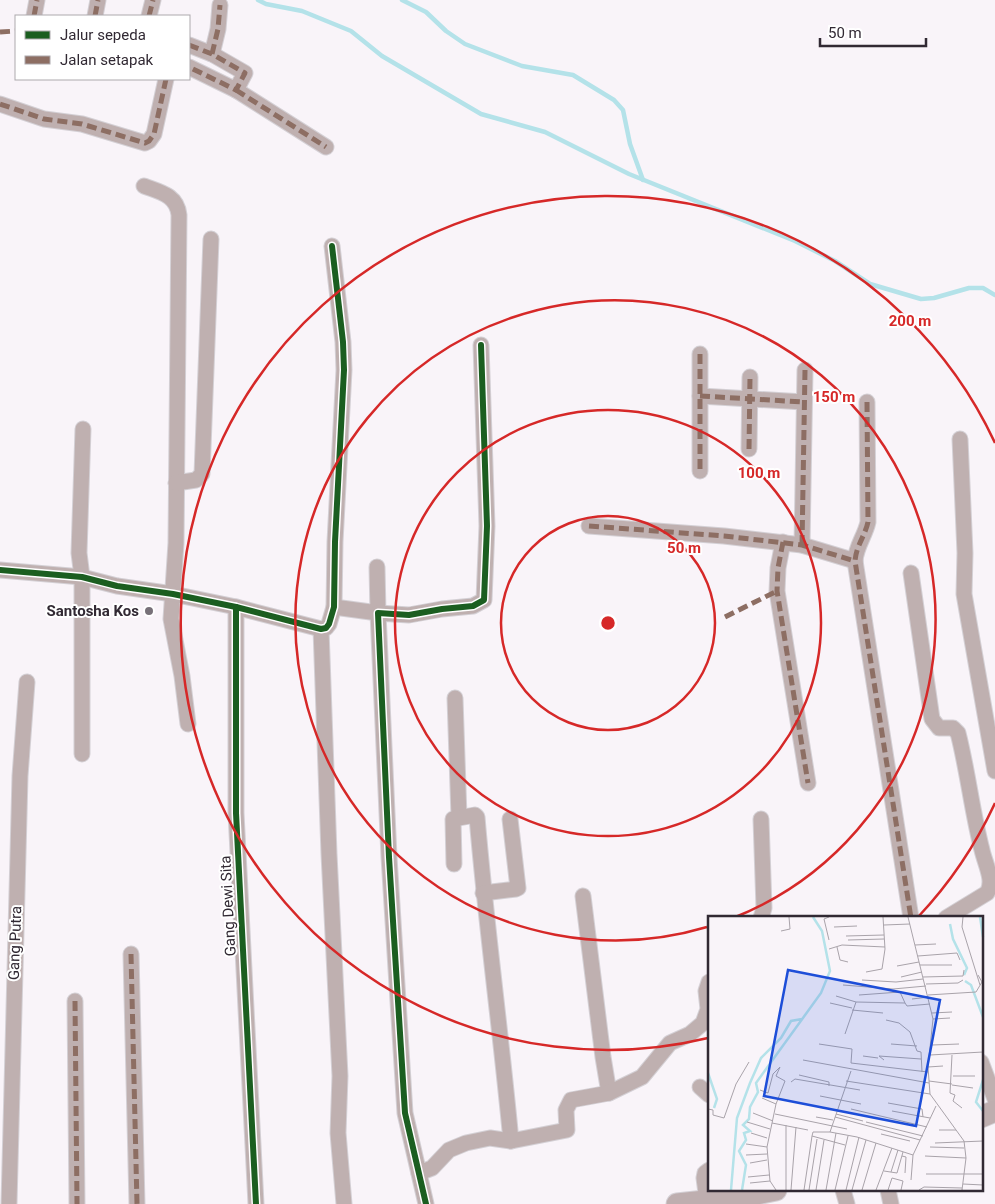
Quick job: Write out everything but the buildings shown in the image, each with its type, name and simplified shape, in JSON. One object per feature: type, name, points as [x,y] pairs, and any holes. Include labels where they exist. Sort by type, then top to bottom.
[{"type":"main road","points":[[982,1117],[995,1111]]},
{"type":"main road","points":[[677,1204],[742,1197],[766,1192]]},
{"type":"street","points":[[34,15],[37,0]]},
{"type":"street","points":[[95,15],[98,0]]},
{"type":"street","points":[[150,15],[153,0]]},
{"type":"street","points":[[212,54],[218,29],[220,5]]},
{"type":"street","points":[[190,45],[212,54],[244,71],[244,77],[236,90]]},
{"type":"street","points":[[190,67],[236,90],[326,147]]},
{"type":"street","points":[[0,104],[44,118],[82,124],[145,143],[154,134],[166,80]]},
{"type":"street","points":[[144,186],[170,196],[178,207],[179,214],[176,543],[171,619],[182,676],[188,724]]},
{"type":"street","points":[[176,483],[196,480],[202,474],[211,239]]},
{"type":"street","points":[[0,570],[82,577],[117,586],[173,594],[236,607],[321,629],[326,628],[334,607],[335,542],[344,370],[343,342],[332,246]]},
{"type":"street","points":[[334,607],[409,616],[442,609],[473,606],[484,600],[488,526],[482,345]]},
{"type":"street","points":[[700,354],[700,470]]},
{"type":"street","points":[[802,544],[805,370]]},
{"type":"street","points":[[749,449],[750,377]]},
{"type":"street","points":[[700,396],[804,402]]},
{"type":"street","points":[[867,402],[868,522],[856,551],[855,561],[911,916]]},
{"type":"street","points":[[82,754],[82,577],[79,553],[83,429]]},
{"type":"street","points":[[960,439],[966,564],[964,594],[995,771]]},
{"type":"street","points":[[589,526],[802,544],[855,561]]},
{"type":"street","points":[[783,542],[778,568],[777,591],[808,783]]},
{"type":"street","points":[[377,567],[388,857],[404,1113],[426,1204]]},
{"type":"street","points":[[911,573],[932,719],[939,728],[953,728],[958,733],[976,829],[982,854],[992,881],[991,888],[987,893],[949,916]]},
{"type":"street","name":"Gang Dewi Sita","points":[[236,607],[236,813],[256,1204]]},
{"type":"street","points":[[321,629],[329,854],[340,1076],[338,1133],[344,1204]]},
{"type":"street","name":"Gang Putra","points":[[9,1204],[20,776],[27,682]]},
{"type":"street","points":[[455,698],[459,817]]},
{"type":"street","points":[[454,864],[453,819],[474,814],[477,817],[483,893],[501,1035],[511,1141]]},
{"type":"street","points":[[483,893],[518,888],[510,819]]},
{"type":"street","points":[[761,819],[764,908],[762,916]]},
{"type":"street","points":[[583,896],[609,1093]]},
{"type":"street","points":[[131,954],[137,1204]]},
{"type":"street","points":[[419,1173],[432,1168],[449,1150],[466,1143],[490,1138],[511,1141],[565,1132],[567,1130],[566,1110],[572,1100],[609,1093],[642,1077],[670,1044],[690,1034],[702,1023],[708,1008],[706,991],[708,985]]},
{"type":"street","points":[[75,1001],[77,1204]]},
{"type":"street","points":[[982,1065],[995,1099]]},
{"type":"street","points":[[707,1201],[704,1178],[705,1173],[708,1171]]},
{"type":"waterway","points":[[258,0],[266,4],[302,11],[351,31],[382,56],[481,114],[545,132],[629,174],[795,241],[835,261],[870,284],[921,299],[934,298],[969,288],[983,288],[995,295]]},
{"type":"waterway","points":[[402,0],[426,12],[446,31],[465,44],[522,66],[573,75],[614,100],[623,110],[630,144],[643,180]]},
{"type":"marked path","points":[[34,15],[37,0]]},
{"type":"marked path","points":[[95,15],[98,0]]},
{"type":"marked path","points":[[149,15],[153,0]]},
{"type":"marked path","points":[[212,54],[218,29],[220,5]]},
{"type":"marked path","points":[[0,32],[15,31]]},
{"type":"marked path","points":[[190,45],[212,54],[245,73],[236,90],[190,67]]},
{"type":"marked path","points":[[0,104],[44,119],[82,124],[145,143],[154,134],[166,80]]},
{"type":"marked path","points":[[236,90],[326,147]]},
{"type":"marked path","points":[[700,354],[700,471]]},
{"type":"marked path","points":[[802,545],[805,370]]},
{"type":"marked path","points":[[749,449],[750,377]]},
{"type":"marked path","points":[[700,396],[804,402]]},
{"type":"marked path","points":[[867,402],[868,522],[855,561],[911,916]]},
{"type":"marked path","points":[[589,526],[724,536],[802,545],[855,561]]},
{"type":"marked path","points":[[783,542],[778,568],[777,591],[808,783]]},
{"type":"marked path","points":[[725,617],[777,591]]},
{"type":"marked path","points":[[131,954],[137,1204]]},
{"type":"marked path","points":[[75,1001],[77,1204]]},
{"type":"cycle path","points":[[0,570],[82,577],[117,586],[173,594],[236,607],[321,629],[326,628],[334,607],[335,542],[344,370],[343,342],[332,246]]},
{"type":"cycle path","points":[[426,1204],[405,1113],[389,857],[378,613],[409,615],[473,606],[484,600],[487,526],[481,345]]},
{"type":"cycle path","points":[[236,607],[236,813],[256,1204]]},
{"type":"place","name":"Santosha Kos","points":[[149,611]]}]
